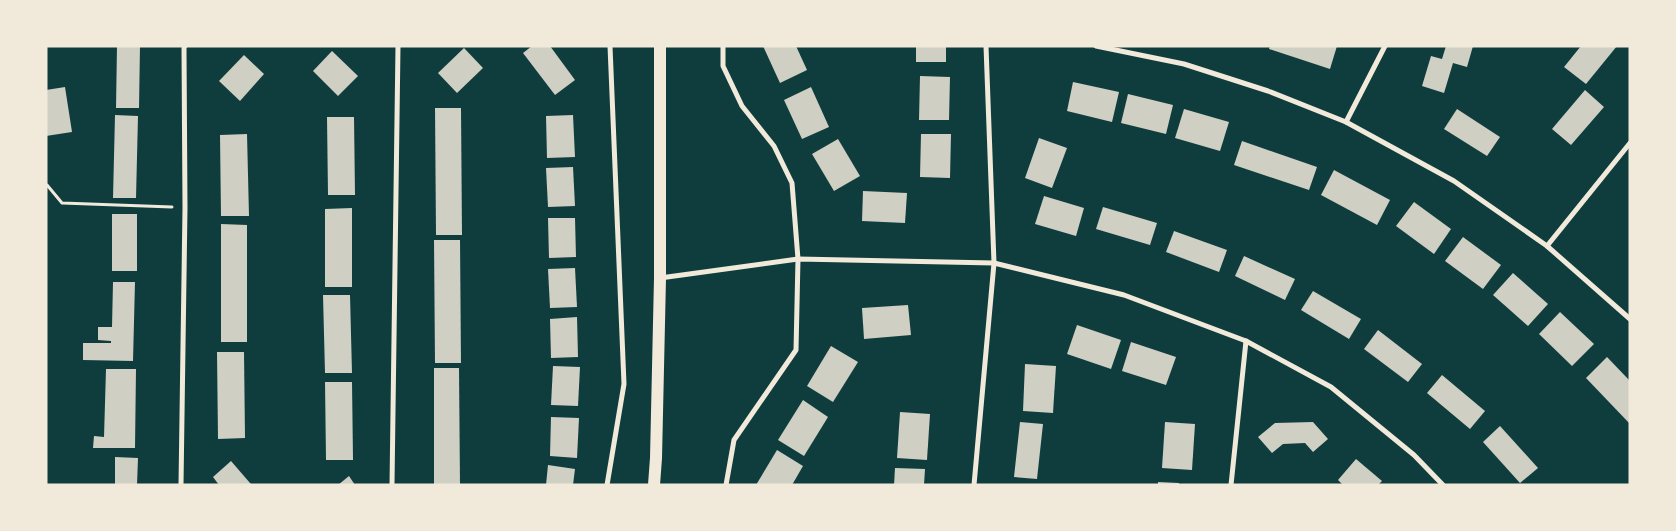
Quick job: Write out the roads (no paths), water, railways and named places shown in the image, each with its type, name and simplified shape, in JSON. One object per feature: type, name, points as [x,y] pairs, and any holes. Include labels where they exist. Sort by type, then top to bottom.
[{"type":"main road","points":[[654,485],[660,278],[660,46]]},
{"type":"street","points":[[181,485],[185,208],[184,48],[186,46]]},
{"type":"street","points":[[392,485],[398,46]]},
{"type":"street","points":[[607,485],[624,384],[610,46]]},
{"type":"street","points":[[723,46],[723,66],[742,106],[774,146],[792,183],[798,259],[796,350],[734,440],[726,485]]},
{"type":"street","points":[[974,485],[994,263],[986,46]]},
{"type":"street","points":[[1096,46],[1184,64],[1268,91],[1346,122],[1454,180],[1548,246],[1630,319]]},
{"type":"street","points":[[1346,122],[1385,46]]},
{"type":"street","points":[[1548,246],[1630,143]]},
{"type":"street","points":[[660,278],[798,259],[994,263],[1124,295],[1246,342],[1331,387],[1414,455],[1443,485]]},
{"type":"street","points":[[1231,485],[1246,342]]}]
